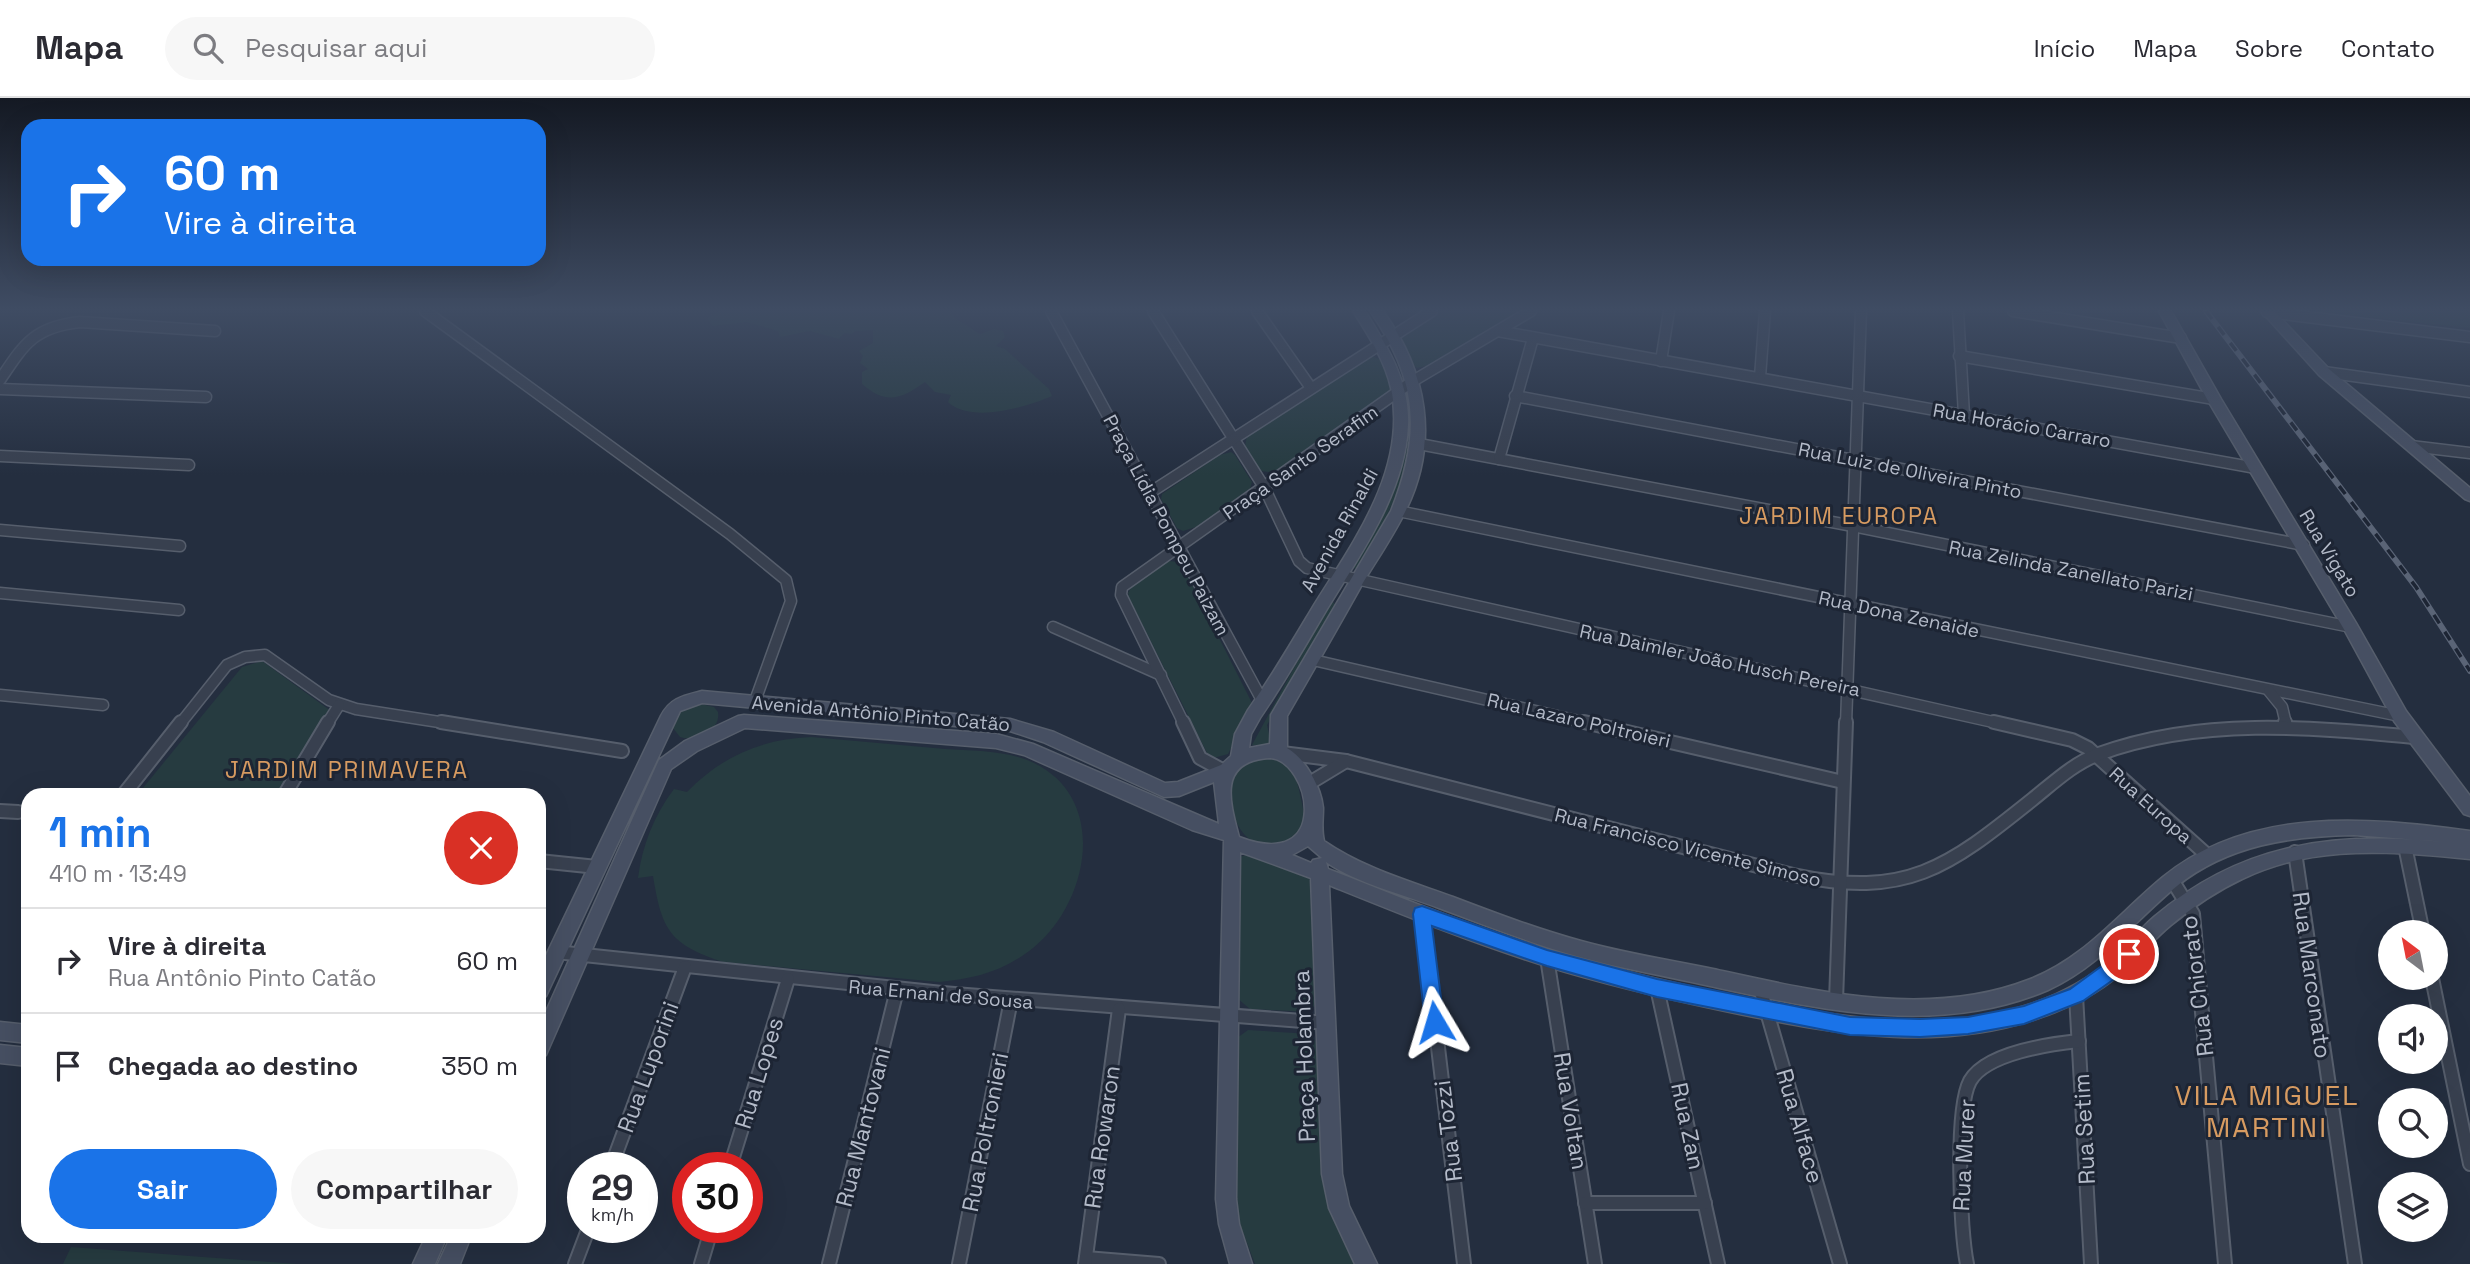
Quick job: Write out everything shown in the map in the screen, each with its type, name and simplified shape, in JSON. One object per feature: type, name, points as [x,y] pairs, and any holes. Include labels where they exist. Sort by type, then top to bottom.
[{"type":"main road","name":"Avenida Rinaldi","points":[[1224,771],[1239,757],[1243,734],[1340,576],[1394,474],[1402,432],[1399,393],[1389,365]]},
{"type":"main road","name":"Avenida Rinaldi","points":[[1280,752],[1277,735],[1279,716],[1398,511],[1412,476],[1419,444],[1418,411],[1413,382],[1407,365]]},
{"type":"main road","name":"Rua Vigato","points":[[2196,365],[2304,545],[2400,716],[2470,809]]},
{"type":"main road","points":[[2318,365],[2470,496]]},
{"type":"main road","points":[[546,974],[674,708],[695,698],[715,698],[723,705],[725,723],[722,730],[691,746],[665,765],[546,1033]]},
{"type":"main road","name":"Avenida Antônio Pinto Catão","points":[[715,698],[1021,727],[1164,790],[1179,789],[1224,771]]},
{"type":"main road","name":"Avenida Antônio Pinto Catão","points":[[722,730],[744,721],[755,721],[1012,744],[1232,839]]},
{"type":"main road","points":[[664,725],[669,738],[691,746]]},
{"type":"main road","points":[[1239,757],[1256,752],[1280,752],[1293,762],[1308,784],[1315,817],[1312,833],[1301,844],[1288,851],[1269,855]]},
{"type":"main road","points":[[1224,771],[1221,788],[1232,839],[1226,1199],[1228,1224],[1241,1264]]},
{"type":"main road","points":[[1312,833],[1330,855],[1364,872],[1582,950],[1760,988],[1888,1008],[1956,1004],[2007,996],[2060,975],[2094,953],[2172,880],[2207,855],[2254,839],[2302,829],[2358,826],[2470,838]]},
{"type":"main road","name":"Praça Holambra","points":[[1312,833],[1321,874],[1334,1190],[1339,1208],[1366,1264]]},
{"type":"main road","points":[[1232,839],[1422,914],[1547,958],[1657,988],[1768,1012],[1850,1026],[1920,1028],[1968,1026],[2024,1015],[2077,995],[2113,969],[2186,901],[2217,879],[2251,864],[2327,846],[2405,846],[2470,852]]},
{"type":"main road","points":[[0,1031],[21,1033]]},
{"type":"main road","points":[[0,1054],[21,1056]]},
{"type":"main road","points":[[424,1264],[434,1243]]},
{"type":"main road","points":[[449,1264],[458,1243]]},
{"type":"street","points":[[0,380],[11,365]]},
{"type":"street","points":[[499,365],[739,541],[786,580],[792,601],[755,701]]},
{"type":"street","name":"Praça Lídia Pompeu Paizam","points":[[1081,365],[1263,702]]},
{"type":"street","name":"Rua Daimler João Husch Pereira","points":[[1187,365],[1264,487],[1299,561],[1307,568],[2072,740],[2096,755]]},
{"type":"street","points":[[1295,365],[1311,388]]},
{"type":"street","points":[[1151,492],[1346,365]]},
{"type":"street","name":"Praça Santo Serafim","points":[[1161,675],[1120,591],[1126,582],[1441,365]]},
{"type":"street","points":[[1499,459],[1524,365]]},
{"type":"street","name":"Rua Horácio Carraro","points":[[1688,365],[2256,468]]},
{"type":"street","points":[[1760,377],[1761,365]]},
{"type":"street","points":[[1836,1001],[1859,365]]},
{"type":"street","points":[[1960,365],[1964,415]]},
{"type":"street","points":[[2015,365],[2214,399]]},
{"type":"street","points":[[2324,372],[2470,392]]},
{"type":"street","points":[[0,389],[206,397]]},
{"type":"street","name":"Rua Luiz de Oliveira Pinto","points":[[1515,396],[2304,545]]},
{"type":"street","name":"Rua Zelinda Zanellato Parizi","points":[[1419,444],[1853,526],[2351,627]]},
{"type":"street","points":[[2411,446],[2470,453]]},
{"type":"street","points":[[0,456],[189,466]]},
{"type":"street","name":"Rua Dona Zenaide","points":[[1398,511],[2400,716]]},
{"type":"street","points":[[0,530],[180,546]]},
{"type":"street","points":[[0,593],[179,610]]},
{"type":"street","points":[[1053,627],[1161,675],[1200,758],[1224,771]]},
{"type":"street","points":[[129,788],[227,665],[240,658],[265,655],[339,705],[375,714],[622,751]]},
{"type":"street","name":"Rua Lazaro Poltroieri","points":[[1313,660],[1843,782]]},
{"type":"street","points":[[2270,691],[2282,707],[2286,726]]},
{"type":"street","points":[[0,695],[103,705]]},
{"type":"street","points":[[289,788],[339,705]]},
{"type":"street","name":"Rua Francisco Vicente Simoso","points":[[1280,752],[1346,761],[1793,875],[1840,884],[1896,881],[1916,876],[1954,860],[2045,790],[2096,755],[2179,732],[2258,725],[2414,737]]},
{"type":"street","name":"Rua Europa","points":[[2096,755],[2207,855]]},
{"type":"street","points":[[1308,784],[1346,761]]},
{"type":"street","points":[[0,811],[18,812]]},
{"type":"street","points":[[2405,846],[2420,920]]},
{"type":"street","name":"Rua Marconato","points":[[2295,852],[2356,1264]]},
{"type":"street","points":[[546,862],[597,867]]},
{"type":"street","name":"Rua Chiorato","points":[[2172,880],[2193,914],[2225,1264]]},
{"type":"street","name":"Rua Tozzi","points":[[1422,914],[1464,1264]]},
{"type":"street","name":"Rua Ernani de Sousa","points":[[556,952],[897,990],[1230,1018],[1328,1023]]},
{"type":"street","name":"Rua Voltan","points":[[1547,958],[1595,1264]]},
{"type":"street","name":"Rua Luporini","points":[[617,1152],[685,967]]},
{"type":"street","name":"Rua Lopes","points":[[735,1152],[788,979]]},
{"type":"street","name":"Rua Zan","points":[[1657,988],[1718,1264]]},
{"type":"street","name":"Rua Alface","points":[[1760,988],[1840,1264]]},
{"type":"street","name":"Rua Mantovani","points":[[829,1264],[897,990]]},
{"type":"street","points":[[2434,990],[2470,1164]]},
{"type":"street","name":"Rua Setim","points":[[2077,995],[2091,1264]]},
{"type":"street","name":"Rua Poltronieri","points":[[959,1264],[1011,1000]]},
{"type":"street","name":"Rua Rowaron","points":[[1085,1261],[1119,1009]]},
{"type":"street","name":"Rua Murer","points":[[1967,1264],[1960,1219],[1963,1122],[1969,1082],[1988,1063],[2056,1042],[2079,1041]]},
{"type":"street","points":[[1585,1203],[1705,1203]]},
{"type":"street","points":[[575,1264],[583,1243]]},
{"type":"street","points":[[701,1264],[707,1243]]},
{"type":"street","points":[[1085,1261],[1159,1264]]},
{"type":"green space","points":[[863,365],[1023,365],[1049,389],[1052,396],[1014,409],[970,412],[958,409],[948,402],[951,395],[935,392],[925,382],[901,396],[879,395],[862,384],[862,372],[868,369]]},
{"type":"green space","points":[[1351,365],[1383,365],[1393,386],[1391,391],[1276,473],[1261,471],[1245,446],[1247,436]]},
{"type":"green space","points":[[1409,396],[1410,445],[1400,487],[1357,569],[1353,568],[1398,476],[1405,439],[1405,399]]},
{"type":"green space","points":[[1231,452],[1252,482],[1250,489],[1196,527],[1183,531],[1177,528],[1161,499],[1162,494],[1220,455]]},
{"type":"green space","points":[[1169,561],[1182,565],[1253,705],[1228,754],[1210,759],[1129,598],[1128,593],[1132,586]]},
{"type":"green space","points":[[1333,602],[1336,605],[1267,725],[1272,747],[1252,745],[1328,605]]},
{"type":"green space","points":[[262,661],[331,711],[284,788],[143,788],[242,667]]},
{"type":"green space","points":[[701,704],[714,707],[718,712],[716,725],[700,736],[680,737],[673,728],[679,712]]},
{"type":"green space","points":[[811,737],[1002,753],[1034,763],[1058,780],[1074,801],[1082,826],[1083,853],[1078,880],[1067,906],[1052,929],[1033,948],[1011,963],[977,976],[939,982],[723,962],[679,941],[671,932],[660,910],[653,876],[638,878],[642,854],[660,809],[674,789],[687,792],[714,768],[729,759],[776,741]]},
{"type":"green space","points":[[1265,755],[1291,770],[1297,782],[1304,813],[1301,837],[1279,847],[1262,846],[1242,832],[1232,809],[1230,796],[1232,770]]},
{"type":"green space","points":[[1251,853],[1305,874],[1313,883],[1317,1001],[1310,1012],[1250,1009],[1237,998],[1240,857]]},
{"type":"green space","points":[[1248,1030],[1311,1034],[1320,1049],[1325,1190],[1358,1264],[1255,1264],[1237,1217],[1235,1201],[1237,1038]]},
{"type":"green space","points":[[71,1247],[297,1264],[63,1264]]},
{"type":"railway","points":[[2247,365],[2416,587],[2470,671]]},
{"type":"district","name":"JARDIM EUROPA","points":[[1839,516]]},
{"type":"district","name":"JARDIM PRIMAVERA","points":[[347,770]]},
{"type":"district","name":"VILA MIGUEL MARTINI","points":[[2267,1111]]},
{"type":"route","points":[[1435,1022],[1422,914],[1547,958],[1657,988],[1768,1012],[1850,1026],[1968,1026],[2024,1015],[2077,995],[2129,954]]}]
